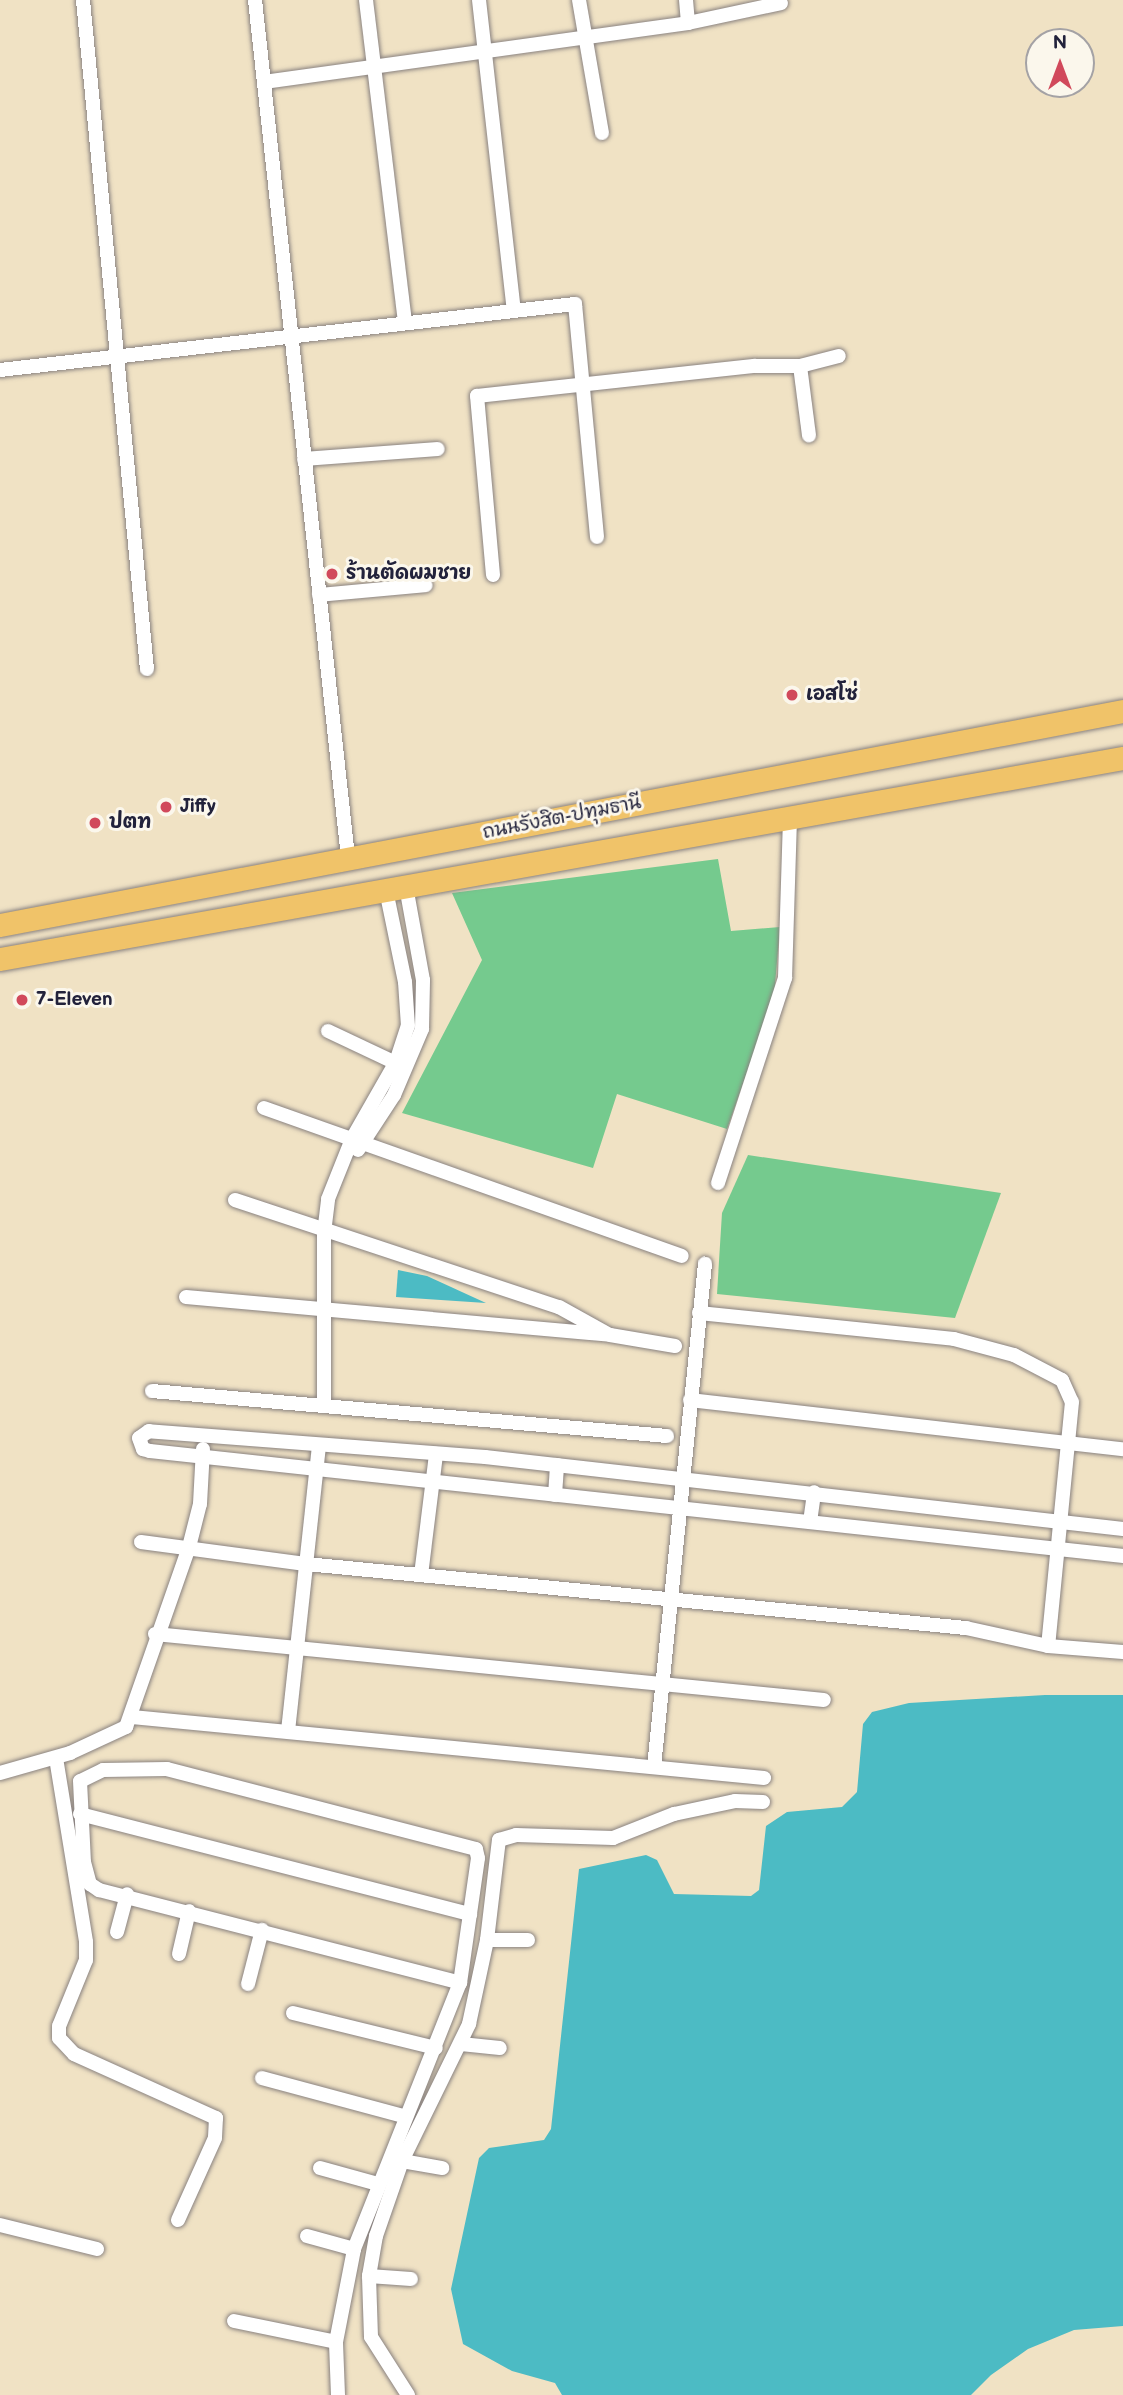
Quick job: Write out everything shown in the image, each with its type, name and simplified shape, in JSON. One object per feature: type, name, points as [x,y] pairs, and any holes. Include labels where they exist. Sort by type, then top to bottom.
[{"type":"main road","name":"ถนนรังสิต-ปทุมธานี","points":[[0,925],[1123,711]]},
{"type":"main road","name":"ถนนรังสิต-ปทุมธานี","points":[[0,959],[1123,758]]},
{"type":"main road","points":[[508,828],[515,867]]},
{"type":"street","points":[[83,0],[114,357],[147,669]]},
{"type":"street","points":[[255,0],[289,337],[348,858]]},
{"type":"street","points":[[366,0],[405,322]]},
{"type":"street","points":[[479,0],[514,310]]},
{"type":"street","points":[[579,0],[582,38],[602,133]]},
{"type":"street","points":[[686,0],[688,23]]},
{"type":"street","points":[[264,82],[688,23],[781,3]]},
{"type":"street","points":[[0,370],[575,304],[597,537]]},
{"type":"street","points":[[494,575],[477,396],[755,366],[800,366],[838,356]]},
{"type":"street","points":[[800,366],[809,435]]},
{"type":"street","points":[[304,459],[438,449]]},
{"type":"street","points":[[318,595],[426,585]]},
{"type":"street","points":[[719,1183],[785,978],[790,817]]},
{"type":"street","points":[[324,1406],[324,1233],[328,1199],[346,1158],[359,1142],[422,1029],[424,999],[396,888]]},
{"type":"street","points":[[328,1031],[402,1066]]},
{"type":"street","points":[[264,1108],[682,1256]]},
{"type":"street","points":[[235,1200],[324,1233],[559,1307],[610,1335]]},
{"type":"street","points":[[653,1767],[664,1682],[705,1264]]},
{"type":"street","points":[[186,1297],[610,1335],[676,1346]]},
{"type":"street","points":[[699,1313],[954,1339],[1014,1355],[1068,1385],[1069,1443],[1048,1646]]},
{"type":"street","points":[[152,1391],[667,1436]]},
{"type":"street","points":[[690,1400],[1123,1449]]},
{"type":"street","points":[[1123,1529],[557,1465],[149,1431],[139,1438],[143,1449],[150,1451],[1123,1556]]},
{"type":"street","points":[[0,1773],[56,1758],[114,1736],[132,1717],[156,1634],[189,1547],[200,1504],[204,1436]]},
{"type":"street","points":[[288,1731],[319,1447]]},
{"type":"street","points":[[421,1575],[436,1454]]},
{"type":"street","points":[[555,1495],[557,1465]]},
{"type":"street","points":[[810,1522],[814,1492]]},
{"type":"street","points":[[141,1542],[306,1564],[966,1628],[1048,1646],[1123,1652]]},
{"type":"street","points":[[156,1634],[664,1682],[824,1700]]},
{"type":"street","points":[[132,1717],[764,1778]]},
{"type":"street","points":[[56,1758],[86,1942],[86,1960],[59,2026],[59,2038],[74,2054],[216,2118],[215,2138],[178,2220]]},
{"type":"street","points":[[338,2395],[336,2342],[354,2249],[403,2116],[436,2048],[460,1983],[478,1858],[476,1849],[453,1841],[143,1766],[86,1775],[77,1789],[90,1884],[99,1890],[127,1894],[460,1983]]},
{"type":"street","points":[[408,2395],[371,2337],[369,2276],[376,2236],[402,2161],[461,2045],[487,1940],[495,1850],[504,1836],[605,1839],[674,1814],[735,1801],[763,1802]]},
{"type":"street","points":[[80,1814],[470,1914]]},
{"type":"street","points":[[117,1932],[127,1894]]},
{"type":"street","points":[[179,1954],[189,1911]]},
{"type":"street","points":[[248,1984],[262,1930]]},
{"type":"street","points":[[487,1940],[528,1940]]},
{"type":"street","points":[[293,2013],[436,2048]]},
{"type":"street","points":[[461,2045],[500,2048]]},
{"type":"street","points":[[262,2078],[403,2116]]},
{"type":"street","points":[[402,2161],[442,2168]]},
{"type":"street","points":[[320,2168],[378,2184]]},
{"type":"street","points":[[0,2225],[97,2249]]},
{"type":"street","points":[[307,2236],[354,2249]]},
{"type":"street","points":[[369,2276],[411,2279]]},
{"type":"street","points":[[233,2321],[336,2342]]},
{"type":"green space","points":[[718,859],[731,931],[780,927],[774,996],[727,1129],[617,1094],[593,1168],[402,1113],[482,960],[452,893]]},
{"type":"green space","points":[[748,1155],[1001,1193],[955,1318],[717,1294],[722,1213]]},
{"type":"water","points":[[398,1270],[427,1276],[486,1303],[396,1297]]},
{"type":"water","points":[[1045,1695],[1123,1695],[1123,2326],[1074,2330],[1028,2349],[991,2375],[971,2395],[562,2395],[555,2383],[512,2371],[463,2344],[451,2289],[479,2158],[489,2148],[544,2140],[551,2129],[579,1869],[646,1855],[657,1860],[674,1894],[751,1896],[759,1890],[766,1826],[787,1812],[842,1807],[857,1792],[863,1724],[872,1712],[909,1703]]},
{"type":"place","name":"ร้านตัดผมชาย","points":[[332,574]]},
{"type":"place","name":"เอสโซ่","points":[[792,695]]},
{"type":"place","name":"Jiffy","points":[[166,807]]},
{"type":"place","name":"ปตท","points":[[95,823]]},
{"type":"place","name":"7-Eleven","points":[[22,1000]]}]
